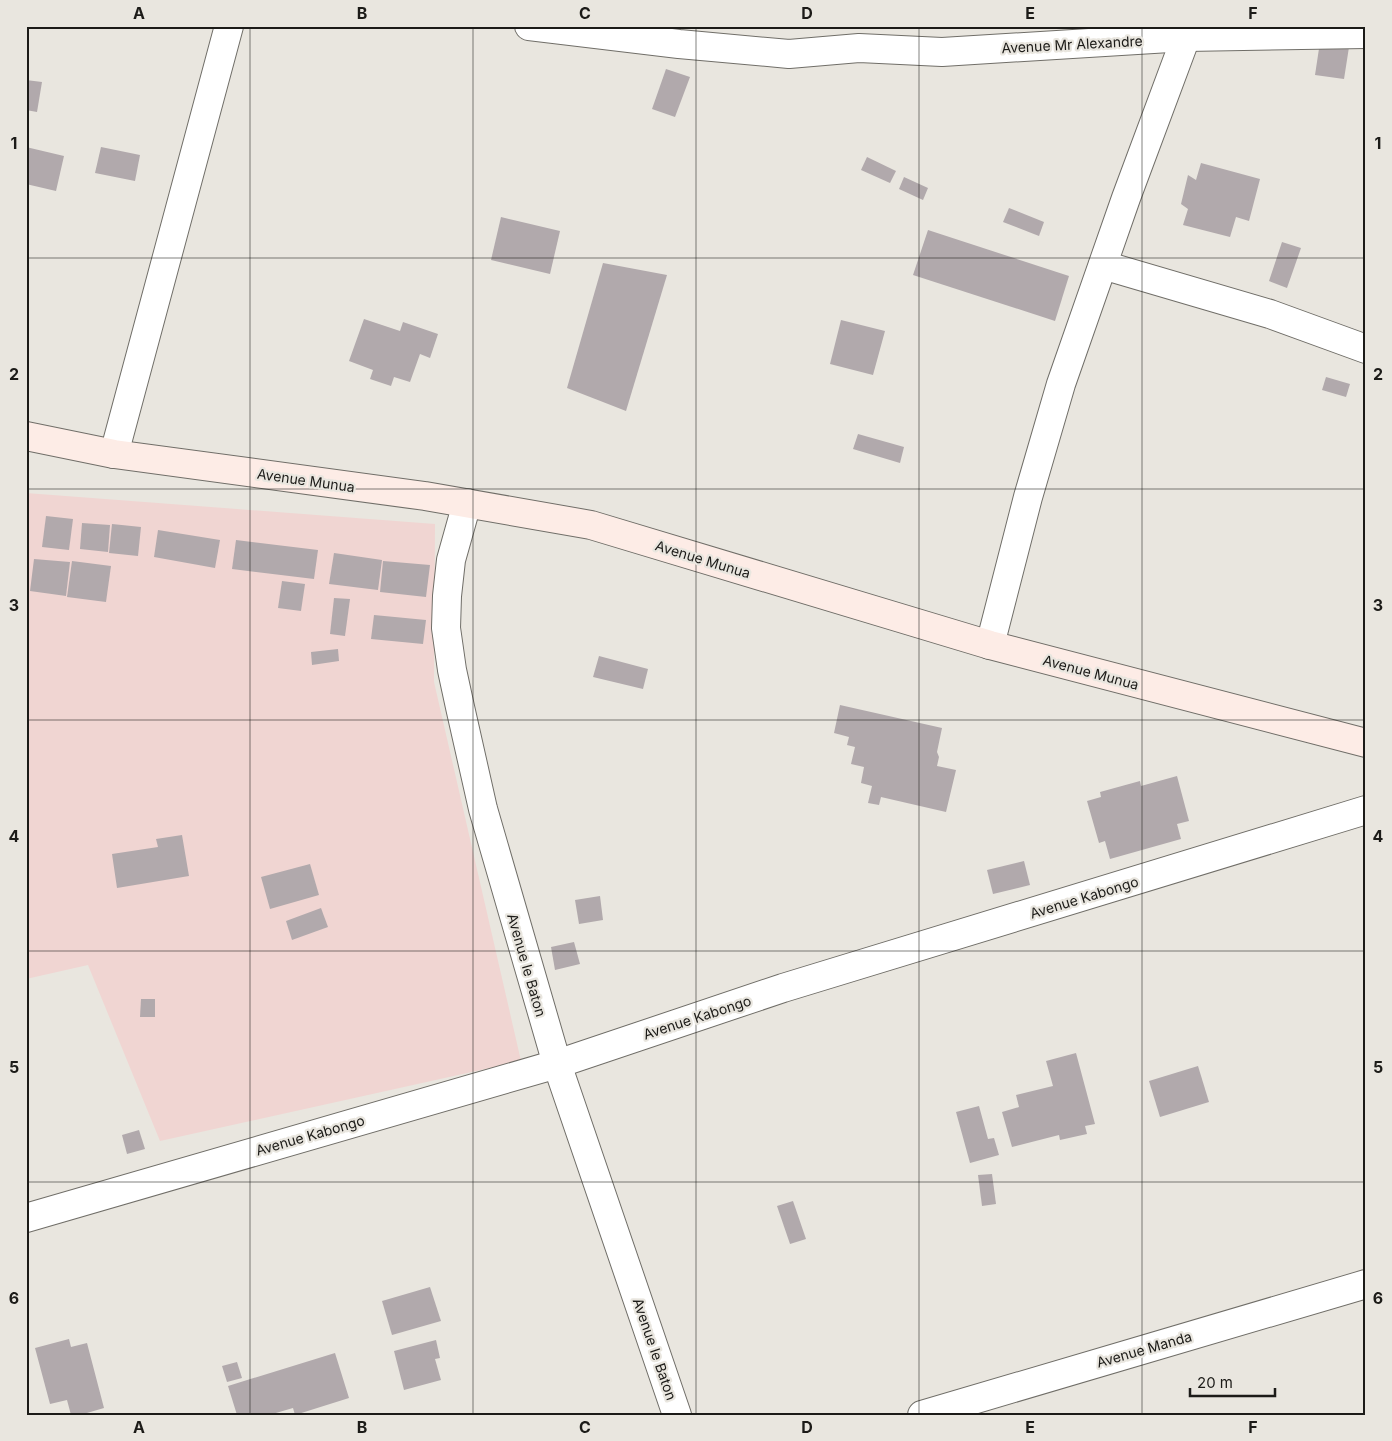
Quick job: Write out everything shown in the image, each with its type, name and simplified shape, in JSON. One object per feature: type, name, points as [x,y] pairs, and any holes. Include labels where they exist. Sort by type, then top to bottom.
[{"type":"main road","name":"Avenue Munua","points":[[26,436],[114,454],[415,494],[591,525],[990,645],[1366,743]]},
{"type":"street","points":[[114,454],[229,26]]},
{"type":"street","name":"Avenue Mr Alexandre","points":[[529,26],[679,44],[789,54],[859,37],[942,52],[1186,37],[1366,34]]},
{"type":"street","points":[[990,645],[1028,497],[1061,384],[1126,198],[1186,37]]},
{"type":"street","points":[[1103,265],[1270,314],[1366,349]]},
{"type":"street","name":"Avenue le Baton","points":[[467,503],[451,560],[446,628],[452,670],[483,809],[557,1064],[677,1415]]},
{"type":"street","name":"Avenue Kabongo","points":[[26,1218],[557,1064],[783,988],[1366,810]]},
{"type":"street","name":"Avenue Manda","points":[[922,1415],[1366,1284]]},
{"type":"shaded area","points":[[26,493],[435,524],[434,682],[521,1061],[160,1141],[88,965],[26,979]]},
{"type":"building","points":[[1320,42],[1349,47],[1344,79],[1315,75]]},
{"type":"building","points":[[666,69],[690,77],[675,117],[652,109]]},
{"type":"building","points":[[26,80],[42,82],[37,112],[26,110]]},
{"type":"building","points":[[26,147],[64,156],[56,191],[26,184]]},
{"type":"building","points":[[101,147],[140,155],[135,181],[95,173]]},
{"type":"building","points":[[867,157],[896,171],[890,183],[861,170]]},
{"type":"building","points":[[1201,163],[1260,179],[1249,221],[1236,217],[1230,237],[1183,225],[1188,209],[1181,204],[1188,175],[1196,180]]},
{"type":"building","points":[[904,177],[928,188],[923,200],[899,189]]},
{"type":"building","points":[[1009,208],[1044,222],[1039,236],[1003,222]]},
{"type":"building","points":[[501,217],[560,231],[550,274],[491,260]]},
{"type":"building","points":[[928,230],[1069,276],[1055,321],[913,275]]},
{"type":"building","points":[[1282,242],[1301,248],[1287,288],[1269,281]]},
{"type":"building","points":[[603,263],[667,275],[626,411],[567,388]]},
{"type":"building","points":[[364,319],[400,331],[403,322],[438,334],[430,358],[420,354],[410,382],[394,377],[391,386],[370,379],[373,370],[349,361]]},
{"type":"building","points":[[841,320],[885,331],[873,375],[830,364]]},
{"type":"building","points":[[1326,377],[1350,384],[1346,397],[1322,390]]},
{"type":"building","points":[[858,434],[904,447],[900,463],[853,449]]},
{"type":"building","points":[[46,516],[73,519],[69,550],[42,547]]},
{"type":"building","points":[[82,523],[110,525],[108,552],[80,549]]},
{"type":"building","points":[[112,524],[141,527],[138,556],[109,553]]},
{"type":"building","points":[[158,530],[220,540],[215,568],[154,557]]},
{"type":"building","points":[[236,540],[318,550],[314,579],[232,569]]},
{"type":"building","points":[[334,553],[382,560],[378,590],[329,584]]},
{"type":"building","points":[[34,559],[70,562],[66,596],[30,591]]},
{"type":"building","points":[[72,561],[111,566],[106,602],[67,597]]},
{"type":"building","points":[[383,561],[430,565],[426,597],[380,592]]},
{"type":"building","points":[[282,581],[305,584],[301,611],[278,608]]},
{"type":"building","points":[[334,598],[350,599],[345,636],[330,634]]},
{"type":"building","points":[[374,615],[426,620],[423,644],[371,639]]},
{"type":"building","points":[[338,649],[339,661],[312,665],[311,652]]},
{"type":"building","points":[[599,656],[648,669],[643,689],[593,677]]},
{"type":"building","points":[[840,705],[942,728],[937,752],[939,757],[937,766],[956,770],[946,812],[881,797],[879,805],[868,803],[872,786],[861,783],[864,767],[851,764],[855,747],[847,745],[849,737],[834,733]]},
{"type":"building","points":[[1177,776],[1189,821],[1177,824],[1181,839],[1110,859],[1105,841],[1099,843],[1087,801],[1101,797],[1100,792],[1140,781],[1141,786]]},
{"type":"building","points":[[182,835],[189,876],[117,888],[112,854],[158,847],[156,839]]},
{"type":"building","points":[[1024,861],[1030,885],[993,894],[987,870]]},
{"type":"building","points":[[310,864],[319,895],[270,909],[261,877]]},
{"type":"building","points":[[600,896],[603,920],[579,924],[575,900]]},
{"type":"building","points":[[321,908],[328,927],[292,940],[286,921]]},
{"type":"building","points":[[574,942],[580,964],[555,970],[551,947]]},
{"type":"building","points":[[141,999],[155,999],[155,1017],[140,1017]]},
{"type":"building","points":[[1076,1053],[1095,1124],[1085,1126],[1087,1134],[1060,1140],[1059,1135],[1012,1147],[1002,1112],[1019,1107],[1016,1095],[1053,1086],[1046,1061]]},
{"type":"building","points":[[1198,1066],[1209,1102],[1160,1117],[1149,1081]]},
{"type":"building","points":[[979,1106],[988,1139],[994,1138],[999,1155],[970,1163],[956,1112]]},
{"type":"building","points":[[139,1130],[145,1149],[127,1154],[122,1135]]},
{"type":"building","points":[[992,1174],[996,1204],[982,1206],[978,1175]]},
{"type":"building","points":[[793,1201],[806,1239],[790,1244],[777,1206]]},
{"type":"building","points":[[430,1287],[441,1321],[392,1335],[382,1301]]},
{"type":"building","points":[[69,1339],[71,1347],[87,1343],[104,1408],[80,1415],[71,1415],[67,1400],[50,1404],[35,1348]]},
{"type":"building","points":[[436,1340],[440,1358],[435,1359],[441,1380],[404,1390],[394,1351]]},
{"type":"building","points":[[335,1353],[349,1398],[295,1415],[293,1408],[269,1415],[237,1415],[228,1386]]},
{"type":"building","points":[[237,1362],[242,1378],[227,1382],[222,1366]]}]
